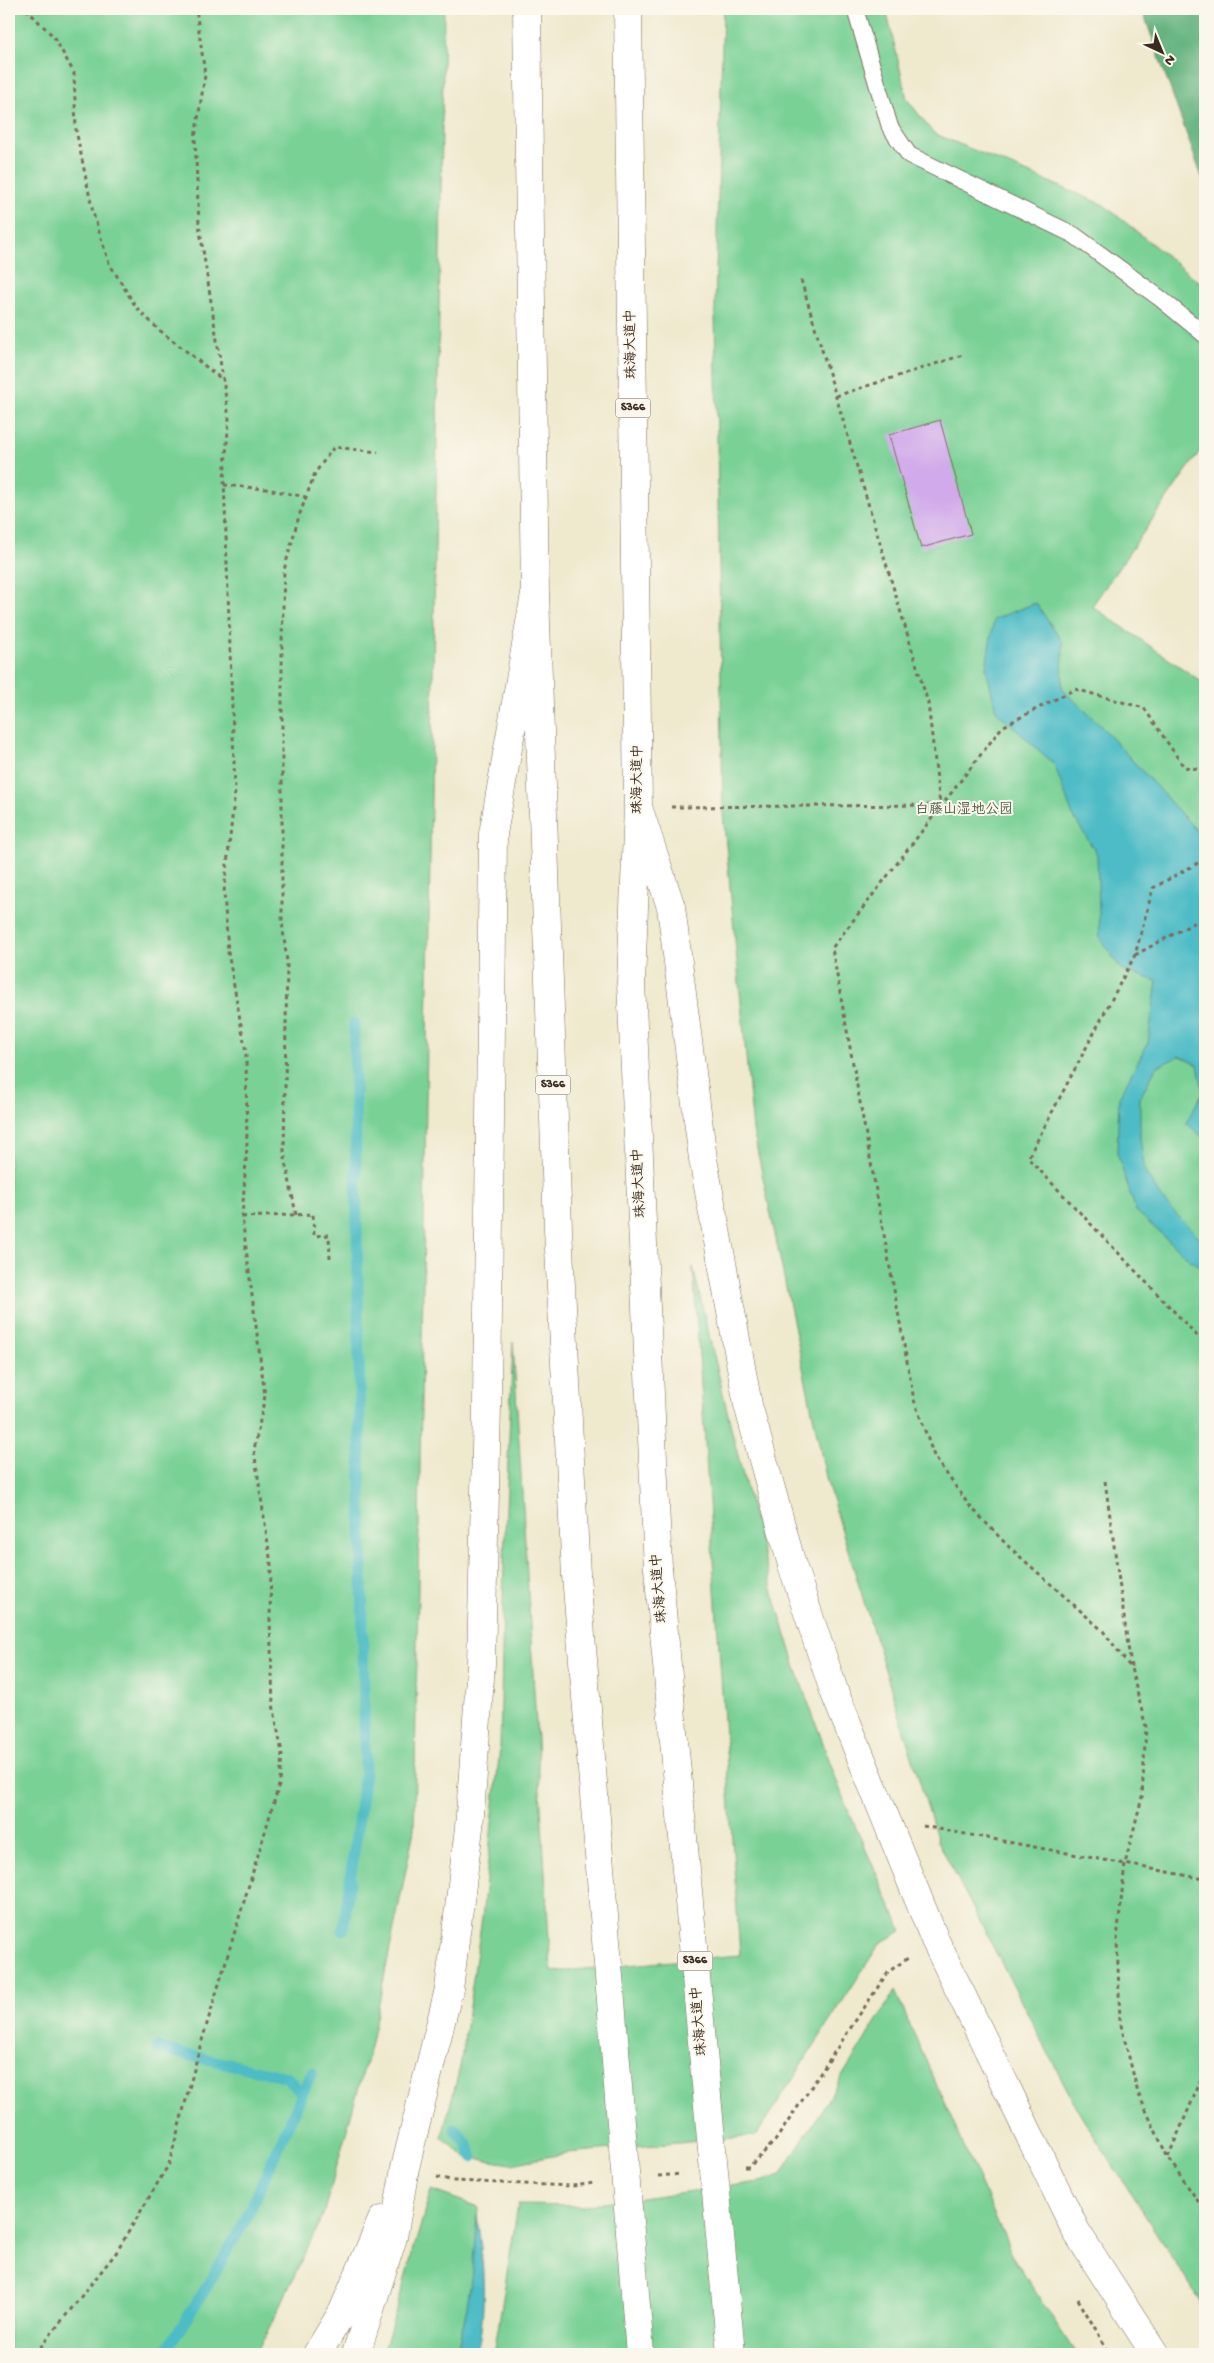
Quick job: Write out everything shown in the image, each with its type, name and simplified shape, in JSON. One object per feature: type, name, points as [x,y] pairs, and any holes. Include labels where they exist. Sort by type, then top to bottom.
[{"type":"highway","name":"S366","points":[[527,9],[535,594],[558,1229],[576,1575],[640,2354]]},
{"type":"highway","name":"珠海大道中","points":[[628,9],[638,807],[631,983],[658,1568],[731,2354]]},
{"type":"highway","points":[[356,2354],[393,2237],[405,2168],[449,1989],[469,1828],[482,1634],[493,834],[535,594]]},
{"type":"highway","points":[[638,807],[671,907],[703,1159],[748,1405],[792,1564],[834,1691],[884,1819],[935,1940],[1076,2231],[1155,2354]]},
{"type":"highway","points":[[317,2354],[343,2311],[405,2168]]},
{"type":"lane","points":[[855,9],[890,127],[909,155],[1074,235],[1161,299],[1205,335]]},
{"type":"path","points":[[26,9],[54,37],[74,73],[76,130],[93,212],[109,263],[136,307],[158,330],[224,381]]},
{"type":"path","points":[[35,2354],[116,2253],[169,2164],[200,2047],[280,1782],[282,1753],[273,1704],[270,1620],[271,1564],[254,1450],[264,1396],[242,1217],[246,1146],[246,1052],[228,952],[224,892],[235,791],[224,485],[229,418],[199,224],[195,138],[205,75],[196,9]]},
{"type":"path","points":[[801,280],[928,702],[940,805]]},
{"type":"path","points":[[836,396],[963,355]]},
{"type":"path","points":[[296,1215],[284,1152],[287,962],[282,922],[282,645],[284,570],[299,516],[315,473],[334,447],[378,452]]},
{"type":"path","points":[[224,485],[266,489],[306,497]]},
{"type":"path","points":[[1131,1668],[1103,1631],[1007,1545],[968,1504],[934,1456],[914,1400],[832,948],[940,805],[1002,727],[1075,689],[1144,708],[1184,767],[1205,770]]},
{"type":"path","points":[[638,807],[940,805]]},
{"type":"path","points":[[1205,859],[1153,888],[1134,955],[1028,1158],[1205,1344]]},
{"type":"path","points":[[1134,955],[1205,917]]},
{"type":"path","points":[[242,1217],[313,1214],[314,1236],[329,1235],[330,1258]]},
{"type":"path","points":[[1105,1482],[1131,1668],[1146,1727],[1142,1797],[1125,1864],[1117,1939],[1120,2021],[1138,2093],[1168,2158],[1205,2211]]},
{"type":"path","points":[[884,1819],[1205,1879]]},
{"type":"path","points":[[871,1997],[888,1972]]},
{"type":"path","points":[[1168,2158],[1205,2071]]},
{"type":"green space","points":[[9,9],[444,9],[414,1830],[370,2047],[323,2215],[267,2334],[254,2354],[9,2354]]},
{"type":"green space","name":"白藤山湿地公园","points":[[723,9],[886,9],[907,99],[933,133],[1104,205],[1205,287],[1205,444],[1092,606],[1205,684],[1205,2309],[1080,2114],[938,1841],[827,1482],[753,1130],[723,813],[715,309]]},
{"type":"green space","points":[[1142,9],[1205,9],[1205,186]]},
{"type":"green space","points":[[693,1267],[735,1444],[774,1596],[801,1683],[845,1803],[902,1931],[880,1943],[756,2136],[567,2153],[512,2164],[465,2157],[442,2137],[460,2067],[482,1918],[500,1748],[504,1559],[513,1342],[551,1972],[740,1955]]},
{"type":"green space","points":[[895,1991],[1014,2259],[1076,2354],[494,2354],[518,2205],[581,2206],[760,2182],[781,2175]]},
{"type":"green space","points":[[431,2190],[478,2207],[469,2354],[383,2354]]},
{"type":"water","points":[[1036,603],[1063,643],[1062,689],[1101,726],[1205,840],[1205,1139],[1186,1123],[1203,1092],[1198,1065],[1180,1056],[1156,1067],[1140,1098],[1140,1137],[1145,1172],[1166,1204],[1205,1243],[1205,1270],[1190,1260],[1136,1211],[1117,1153],[1119,1097],[1148,1043],[1157,981],[1122,970],[1100,939],[1097,854],[1073,816],[1054,764],[996,711],[986,667],[994,619]]},
{"type":"water","points":[[477,2216],[483,2285],[480,2336],[477,2354],[455,2354],[467,2303]]},
{"type":"building","points":[[940,420],[971,534],[921,548],[889,435]]},
{"type":"waterway","points":[[343,1930],[365,1773],[354,1023]]},
{"type":"waterway","points":[[157,2048],[287,2077],[302,2094]]},
{"type":"waterway","points":[[164,2354],[206,2288],[246,2219],[312,2072]]},
{"type":"waterway","points":[[455,2129],[466,2142],[473,2157]]}]
